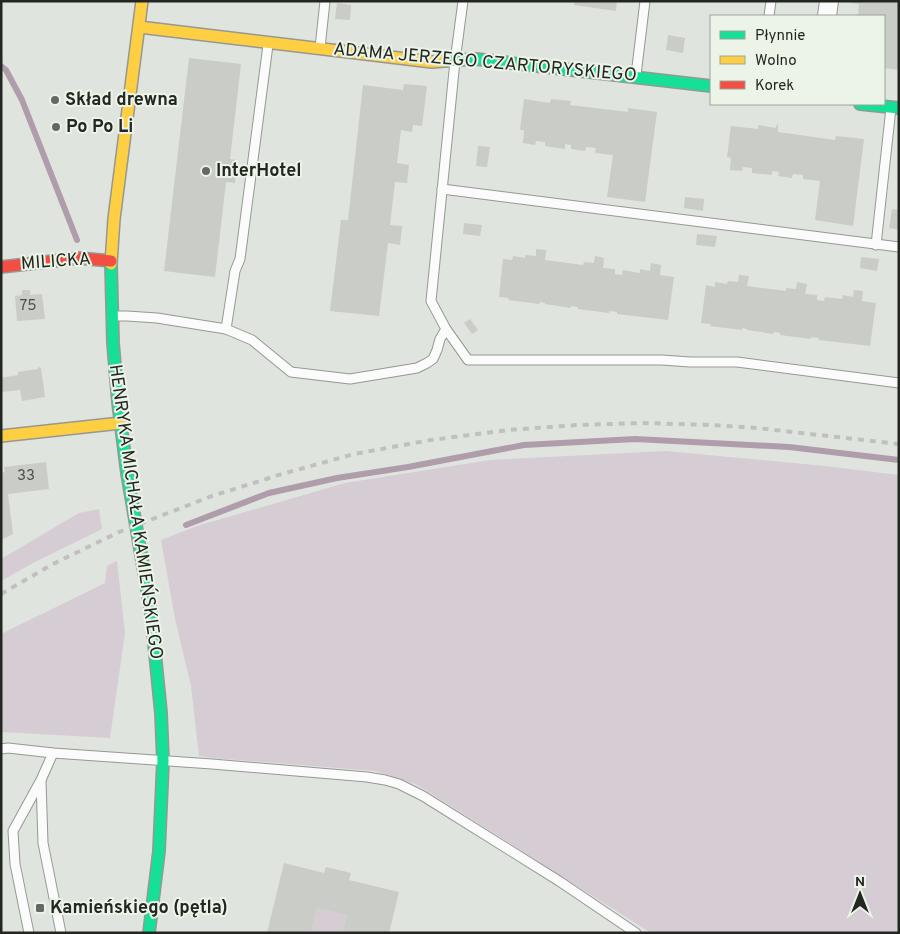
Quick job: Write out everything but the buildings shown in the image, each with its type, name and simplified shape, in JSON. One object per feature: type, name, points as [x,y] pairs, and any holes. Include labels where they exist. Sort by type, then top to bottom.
[{"type":"street","name":"HENRYKA MICHAŁA KAMIEŃSKIEGO","points":[[142,1],[114,219],[112,316],[120,422],[151,619],[159,689],[163,761],[159,851],[149,933]]},
{"type":"street","points":[[827,15],[829,1]]},
{"type":"street","name":"ADAMA JERZEGO CZARTORYSKIEGO","points":[[139,26],[432,62],[476,59],[710,86]]},
{"type":"street","points":[[869,105],[895,108]]},
{"type":"street","name":"MILICKA","points":[[1,267],[79,258],[112,261]]},
{"type":"street","points":[[1,436],[120,422]]},
{"type":"lane","points":[[320,48],[325,1]]},
{"type":"lane","points":[[463,1],[455,61],[431,301],[446,329],[468,360],[737,362],[899,383]]},
{"type":"lane","points":[[636,77],[645,1]]},
{"type":"lane","points":[[769,15],[771,1]]},
{"type":"lane","points":[[226,329],[235,270],[240,259],[268,42]]},
{"type":"lane","points":[[876,245],[895,108]]},
{"type":"lane","points":[[442,189],[899,247]]},
{"type":"lane","points":[[112,316],[157,318],[226,329],[252,340],[291,372],[350,379],[417,368],[428,363],[433,359],[440,339],[446,329]]},
{"type":"lane","points":[[1,749],[8,748],[367,777],[399,784],[423,796],[559,881],[636,933]]},
{"type":"lane","points":[[29,933],[14,864],[13,831],[41,780],[53,753]]},
{"type":"lane","points":[[41,780],[43,843],[61,933]]},
{"type":"shaded area","points":[[666,451],[899,475],[899,933],[651,933],[415,784],[375,771],[199,756],[191,686],[175,619],[161,540],[197,526],[345,483],[490,460]]},
{"type":"shaded area","points":[[99,509],[102,529],[1,581],[1,559],[79,513]]},
{"type":"shaded area","points":[[117,561],[125,633],[110,738],[1,732],[1,634],[105,583],[107,566]]},
{"type":"shaded area","points":[[317,908],[347,915],[342,933],[311,933]]},
{"type":"waterway","points":[[1,66],[6,70],[22,100],[77,240]]},
{"type":"waterway","points":[[186,525],[269,493],[337,478],[408,467],[524,445],[635,439],[789,447],[899,460]]},
{"type":"railway","points":[[1,594],[53,564],[119,532],[212,496],[354,454],[431,440],[508,430],[642,423],[757,428],[899,444]]},
{"type":"traffic: fast","points":[[444,61],[476,59],[710,86]]},
{"type":"traffic: fast","points":[[870,105],[899,108]]},
{"type":"traffic: fast","points":[[111,264],[113,343],[118,402],[127,473],[151,613],[161,713],[163,761],[159,851],[149,933]]},
{"type":"traffic: slow","points":[[111,264],[114,219],[142,1]]},
{"type":"traffic: slow","points":[[139,27],[432,62],[444,61]]},
{"type":"traffic: slow","points":[[1,436],[121,423]]},
{"type":"traffic: jam","points":[[1,267],[79,258],[111,261]]},
{"type":"place","name":"Skład drewna","points":[[55,100]]},
{"type":"place","name":"Po Po Li","points":[[56,127]]},
{"type":"place","name":"InterHotel","points":[[206,171]]},
{"type":"place","name":"Kamieńskiego (pętla)","points":[[40,908]]}]
